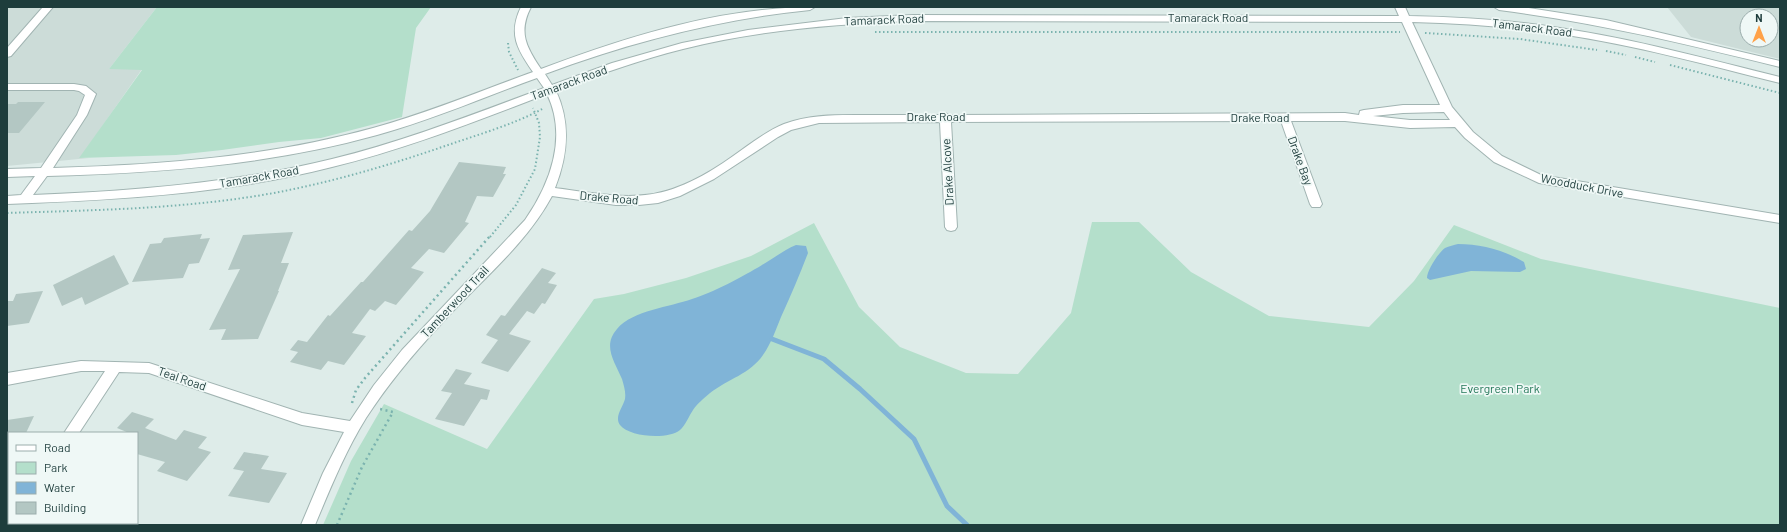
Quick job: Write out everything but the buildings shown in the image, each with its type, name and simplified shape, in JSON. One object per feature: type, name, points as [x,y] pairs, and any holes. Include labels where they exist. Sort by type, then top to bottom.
[{"type":"street","points":[[7,54],[48,7]]},
{"type":"street","name":"Tamberwood Trail","points":[[308,525],[326,480],[353,428],[371,400],[412,348],[520,234],[548,191],[557,168],[562,148],[561,126],[556,101],[519,38],[520,20],[526,7]]},
{"type":"street","name":"Tamarack Road","points":[[7,173],[176,167],[220,162],[313,146],[376,131],[434,112],[606,50],[666,32],[727,19],[810,7]]},
{"type":"street","name":"Woodduck Drive","points":[[1400,7],[1447,108],[1469,135],[1498,158],[1539,179],[1780,219]]},
{"type":"street","name":"Tamarack Road","points":[[1499,7],[1575,17],[1638,29],[1780,64]]},
{"type":"street","name":"Tamarack Road","points":[[7,200],[152,193],[234,182],[304,170],[375,152],[420,138],[629,61],[697,43],[766,29],[836,21],[914,18],[1406,19],[1495,23],[1584,34],[1675,53],[1780,80]]},
{"type":"street","points":[[7,87],[74,87],[82,88],[91,94],[91,100],[86,109],[24,199]]},
{"type":"street","name":"Drake Road","points":[[548,191],[621,201],[657,199],[692,187],[774,134],[788,127],[804,122],[834,118],[1285,118],[1345,117],[1403,109],[1447,108]]},
{"type":"street","name":"Drake Alcove","points":[[945,117],[951,227]]},
{"type":"street","name":"Drake Road","points":[[1345,117],[1410,124],[1458,123]]},
{"type":"street","name":"Drake Bay","points":[[1285,118],[1316,204]]},
{"type":"street","name":"Teal Road","points":[[7,379],[81,366],[149,368],[302,419],[353,428]]},
{"type":"street","points":[[72,432],[116,366]]},
{"type":"path","points":[[870,32],[1412,32],[1479,35],[1520,39],[1600,50],[1661,63]]},
{"type":"path","points":[[1668,65],[1780,93]]},
{"type":"path","points":[[7,214],[160,208],[207,203],[316,184],[372,170],[451,144],[535,113],[556,101]]},
{"type":"path","points":[[351,403],[356,390],[365,378],[498,228],[526,188],[535,169],[540,137],[539,123],[535,113]]},
{"type":"path","points":[[337,525],[353,484],[370,449],[393,412]]},
{"type":"shaded area","points":[[7,7],[157,7],[109,69],[142,69],[80,158],[89,158],[7,166]]},
{"type":"shaded area","points":[[1667,7],[1780,7],[1780,59],[1691,37]]},
{"type":"green space","points":[[157,7],[431,7],[416,28],[402,117],[321,138],[176,155],[79,158],[142,70],[109,69]]},
{"type":"green space","name":"Evergreen Park","points":[[1092,222],[1139,222],[1191,272],[1269,316],[1369,327],[1414,281],[1454,225],[1541,259],[1780,308],[1780,525],[323,525],[351,461],[384,404],[487,449],[594,299],[624,294],[686,278],[751,256],[814,223],[859,307],[900,347],[966,373],[1018,374],[1071,313]]},
{"type":"water","points":[[1458,244],[1475,245],[1500,251],[1524,262],[1526,269],[1520,272],[1471,271],[1430,280],[1427,278],[1431,266],[1443,250],[1447,247]]},
{"type":"water","points":[[796,245],[806,246],[808,253],[771,341],[758,362],[705,397],[691,412],[682,428],[674,433],[649,436],[631,432],[620,425],[618,422],[618,415],[625,399],[625,391],[610,348],[610,342],[617,329],[632,317],[642,313],[683,302],[718,289]]},
{"type":"waterway","points":[[772,339],[824,359],[860,389],[914,439],[947,506],[967,525]]}]
